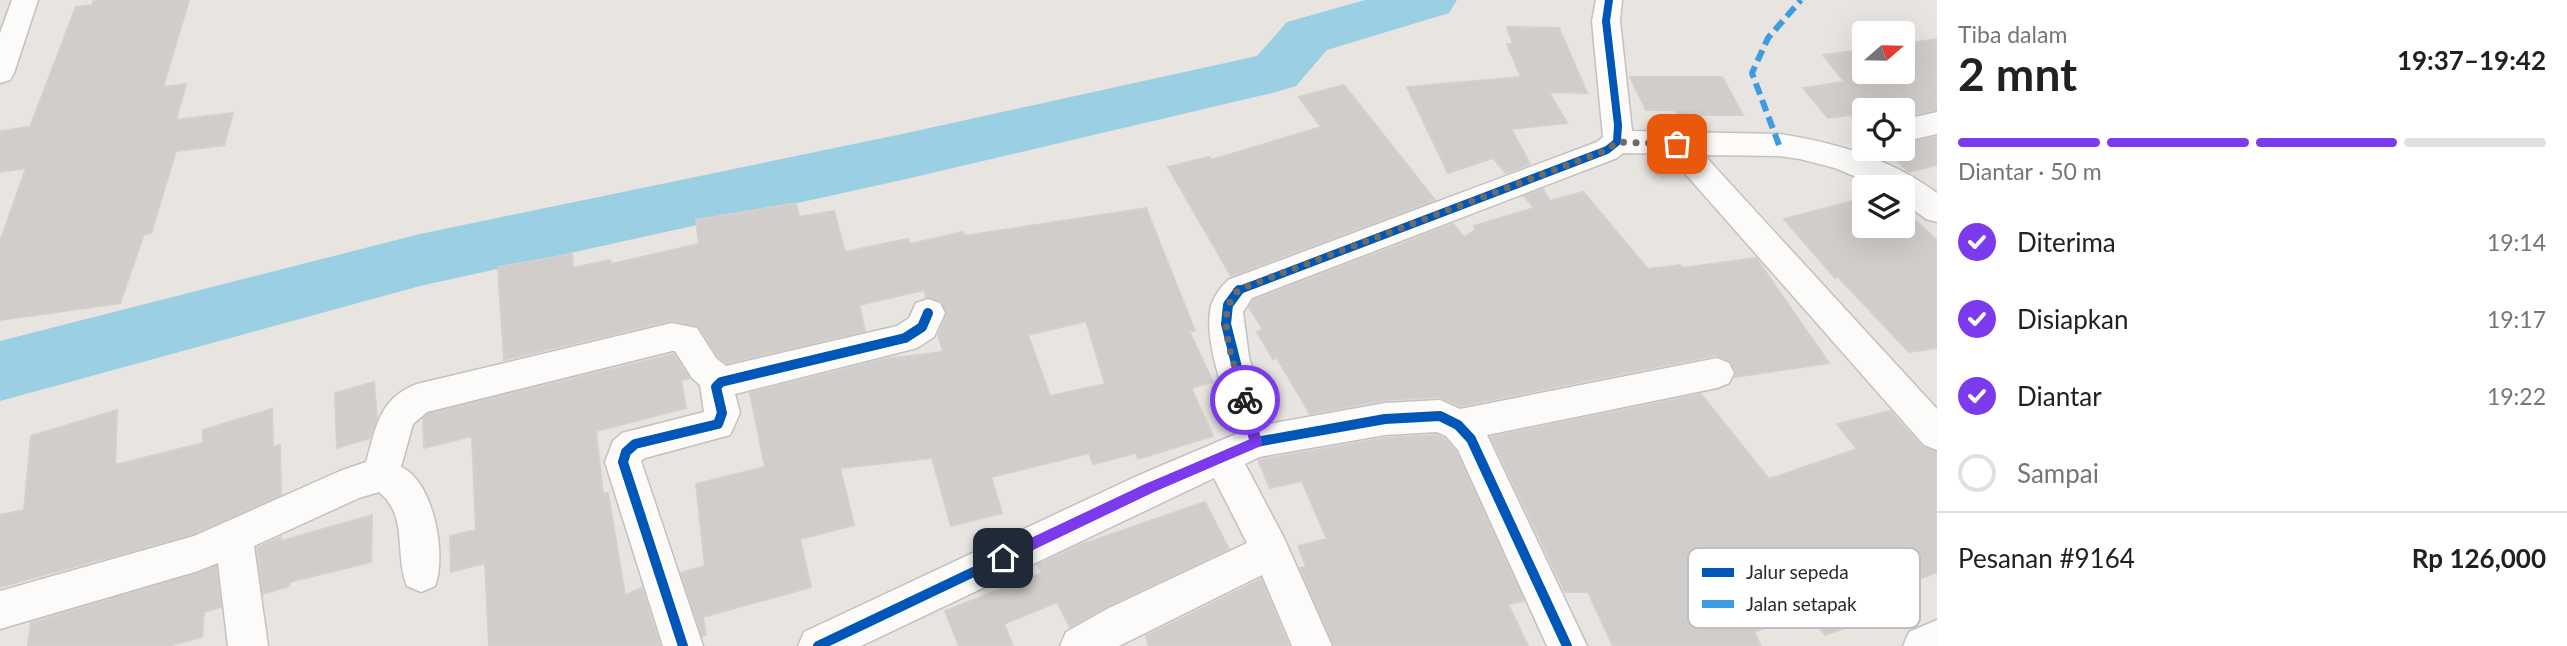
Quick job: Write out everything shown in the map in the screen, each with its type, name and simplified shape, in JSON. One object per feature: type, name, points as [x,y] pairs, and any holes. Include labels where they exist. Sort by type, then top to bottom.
[{"type":"street","points":[[0,73],[25,0]]},
{"type":"street","points":[[1609,0],[1606,21],[1618,125],[1617,142]]},
{"type":"street","points":[[1915,128],[1937,123]]},
{"type":"street","points":[[1256,442],[1227,332],[1226,311],[1231,297],[1240,289],[1607,150],[1617,142],[1779,145],[1831,155],[1892,180],[1937,210]]},
{"type":"street","points":[[1677,144],[1937,434]]},
{"type":"street","points":[[1831,155],[1852,147]]},
{"type":"street","points":[[683,646],[624,462],[626,452],[635,444],[718,424],[722,413],[716,387],[721,382],[905,338],[922,327],[928,313]]},
{"type":"street","points":[[380,475],[398,415],[417,399],[672,337],[685,338],[704,368],[721,382]]},
{"type":"street","points":[[1458,425],[1717,373]]},
{"type":"street","points":[[818,646],[1150,488],[1256,442],[1385,419],[1440,416],[1458,425],[1471,439],[1567,646]]},
{"type":"street","points":[[1222,457],[1271,551],[1312,646]]},
{"type":"street","points":[[0,610],[198,553],[353,483],[380,475],[395,482],[414,507],[421,573]]},
{"type":"street","points":[[234,539],[248,646]]},
{"type":"street","points":[[1080,646],[1121,623],[1271,551]]},
{"type":"street","points":[[1923,646],[1937,640]]},
{"type":"building","points":[[94,0],[189,0],[163,87],[186,84],[176,120],[233,113],[224,145],[176,151],[151,233],[144,234],[120,303],[0,320],[0,242],[26,168],[0,172],[0,131],[30,127],[76,7],[92,5]]},
{"type":"building","points":[[1507,27],[1559,28],[1587,93],[1549,92],[1567,123],[1511,129],[1530,164],[1506,173],[1493,158],[1448,173],[1407,87],[1521,77],[1507,44],[1513,44]]},
{"type":"building","points":[[1937,39],[1937,110],[1915,114],[1915,98],[1852,98],[1852,117],[1828,118],[1803,88],[1845,82],[1823,55],[1852,51],[1852,84],[1915,84],[1915,42]]},
{"type":"building","points":[[1630,77],[1722,77],[1743,115],[1678,115],[1675,110],[1646,110]]},
{"type":"building","points":[[1344,85],[1435,200],[1231,276],[1168,167],[1209,157],[1211,160],[1321,127],[1299,97]]},
{"type":"building","points":[[1937,137],[1937,165],[1909,172],[1898,161],[1915,161],[1915,141]]},
{"type":"building","points":[[1543,189],[1550,201],[1583,192],[1648,269],[1680,265],[1682,268],[1756,258],[1829,363],[1735,377],[1736,372],[1731,362],[1716,355],[1460,406],[1440,397],[1385,400],[1310,414],[1277,358],[1273,359],[1257,332],[1263,330],[1249,307],[1254,300],[1453,224],[1464,237],[1475,230],[1474,226],[1534,208],[1524,196]]},
{"type":"building","points":[[1852,201],[1852,238],[1915,238],[1915,221],[1937,240],[1937,348],[1909,352],[1838,277],[1835,278],[1784,219]]},
{"type":"building","points":[[796,203],[799,217],[834,211],[845,252],[908,239],[910,244],[963,232],[964,236],[1146,208],[1195,331],[1189,331],[1213,382],[1191,388],[1213,436],[1138,459],[1136,453],[1093,464],[1089,453],[991,477],[1002,513],[951,526],[932,458],[840,468],[854,525],[800,539],[811,587],[703,617],[706,635],[702,636],[681,573],[705,566],[696,484],[765,467],[750,393],[885,359],[943,352],[938,335],[947,314],[942,302],[926,297],[924,290],[859,305],[865,331],[727,363],[718,356],[699,327],[673,320],[504,360],[498,267],[572,254],[573,268],[610,260],[611,264],[699,244],[696,220]],"holes":[[[1086,321],[1105,384],[1050,396],[1028,335]]]},
{"type":"building","points":[[674,354],[689,378],[681,380],[686,408],[596,431],[603,494],[608,493],[625,595],[642,588],[660,646],[489,646],[485,563],[451,572],[450,536],[476,530],[472,436],[424,448],[423,419],[428,414]]},
{"type":"building","points":[[374,382],[377,419],[370,438],[337,448],[335,393]]},
{"type":"building","points":[[1701,394],[1769,479],[1857,449],[1837,424],[1890,411],[1922,447],[1937,452],[1937,572],[1920,579],[1920,548],[1688,548],[1688,628],[1765,628],[1754,632],[1761,646],[1613,646],[1588,592],[1565,592],[1491,437]]},
{"type":"building","points":[[272,409],[273,447],[280,445],[281,495],[193,534],[0,587],[0,515],[24,510],[31,436],[117,410],[115,465],[203,443],[203,430]]},
{"type":"building","points":[[1437,435],[1444,438],[1456,451],[1524,601],[1508,604],[1528,646],[1334,646],[1300,568],[1306,567],[1298,546],[1327,539],[1302,481],[1270,488],[1258,460],[1385,438]]},
{"type":"building","points":[[1205,502],[1229,549],[1106,607],[1070,627],[1057,602],[1004,624],[1013,646],[959,646],[945,611],[1042,573],[1038,565],[1080,545]]},
{"type":"building","points":[[372,515],[371,562],[289,582],[289,586],[263,594],[257,548],[281,537],[281,541]]},
{"type":"building","points":[[216,567],[221,607],[204,612],[202,637],[168,646],[28,646],[31,623]]},
{"type":"building","points":[[1261,579],[1289,646],[1149,646],[1146,636]]},
{"type":"building","points":[[1820,628],[1845,628],[1825,635]]},
{"type":"waterway","points":[[0,371],[420,260],[902,157],[1276,72],[1307,36],[1430,0]]},
{"type":"marked path","points":[[1779,145],[1752,73],[1768,38],[1801,0]]},
{"type":"cycle path","points":[[1256,442],[1228,339],[1226,312],[1233,296],[1240,289],[1607,150],[1617,142],[1618,125],[1606,21],[1609,0]]},
{"type":"cycle path","points":[[683,646],[623,462],[626,452],[635,444],[718,424],[722,413],[716,387],[721,382],[905,338],[922,327],[928,313]]},
{"type":"cycle path","points":[[818,646],[1150,488],[1256,442],[1385,419],[1440,416],[1458,425],[1471,439],[1567,646]]},
{"type":"way so far","points":[[1245,400],[1227,332],[1226,311],[1231,297],[1240,289],[1607,150],[1617,142],[1677,144]]},
{"type":"route","points":[[1003,558],[1150,488],[1256,442],[1245,400]]}]
